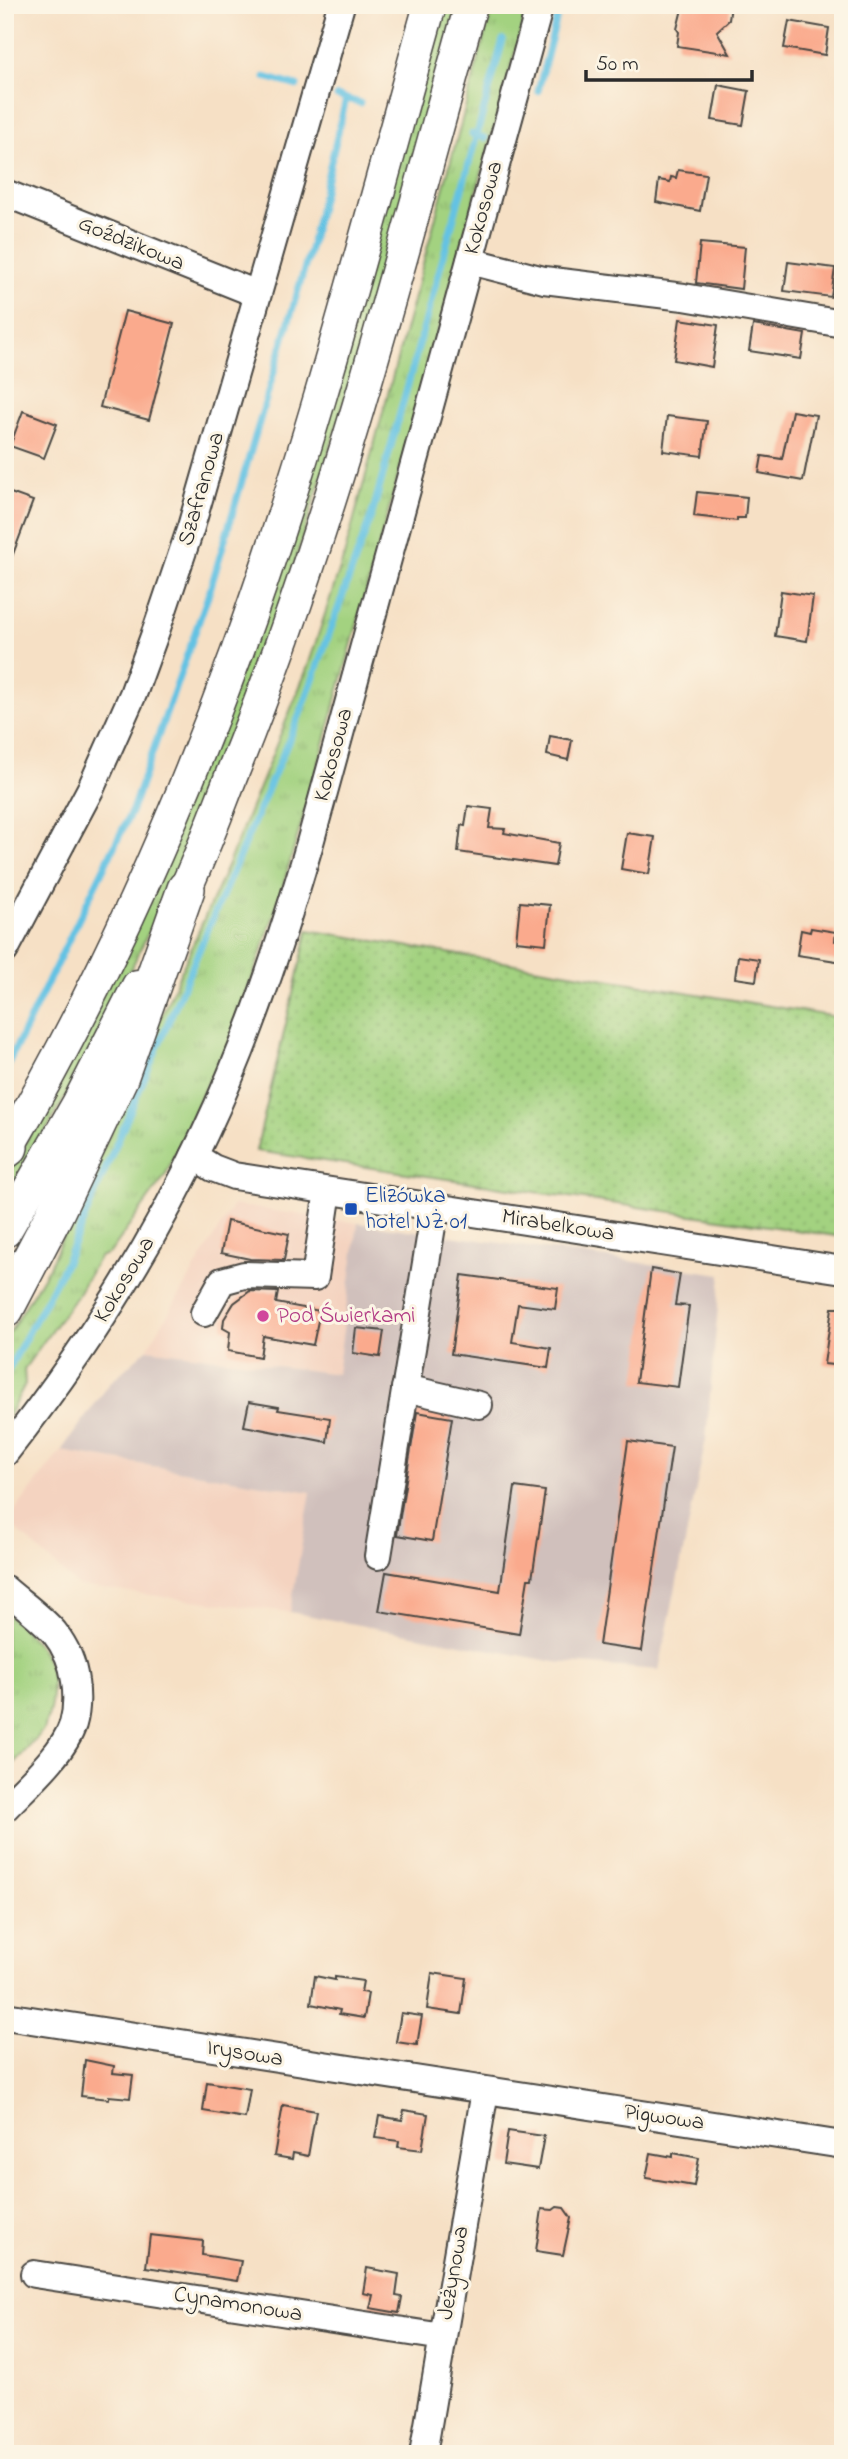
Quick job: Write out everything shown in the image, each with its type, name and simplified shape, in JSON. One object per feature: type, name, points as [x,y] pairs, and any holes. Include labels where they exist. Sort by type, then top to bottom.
[{"type":"highway","points":[[5,1309],[54,1215],[119,1078],[186,889]]},
{"type":"main road","points":[[6,1150],[97,981],[136,898],[169,826],[231,667],[301,458],[430,5]]},
{"type":"main road","points":[[5,1231],[78,1104],[186,889],[269,681],[296,605],[378,338],[471,5]]},
{"type":"street","name":"Szafranowa","points":[[5,950],[82,806],[141,673],[187,540],[341,5]]},
{"type":"street","name":"Kokosowa","points":[[5,1453],[76,1358],[164,1214],[194,1156],[251,1024],[292,905],[540,5]]},
{"type":"street","name":"Goździkowa","points":[[5,193],[257,294]]},
{"type":"street","points":[[470,261],[544,280],[684,297],[843,324]]},
{"type":"street","name":"Mirabelkowa","points":[[194,1156],[234,1176],[843,1270]]},
{"type":"street","points":[[204,1313],[222,1281],[244,1275],[315,1277],[328,1191]]},
{"type":"street","points":[[378,1556],[435,1208]]},
{"type":"street","points":[[405,1388],[479,1405]]},
{"type":"street","points":[[5,1589],[52,1629],[59,1639],[71,1661],[77,1696],[73,1724],[68,1735],[50,1760],[5,1808]]},
{"type":"street","name":"Irysowa","points":[[5,2016],[485,2091]]},
{"type":"street","name":"Pigwowa","points":[[485,2091],[843,2145]]},
{"type":"street","name":"Jeżynowa","points":[[423,2454],[485,2091]]},
{"type":"street","name":"Cynamonowa","points":[[34,2274],[443,2337]]},
{"type":"shaded area","points":[[233,1205],[358,1223],[338,1374],[147,1349]]},
{"type":"shaded area","points":[[358,1223],[721,1274],[706,1439],[659,1670],[555,1662],[290,1612],[311,1492],[61,1451],[110,1383],[147,1349],[337,1374]]},
{"type":"shaded area","points":[[61,1451],[312,1492],[290,1612],[78,1586],[7,1521]]},
{"type":"green space","points":[[443,5],[458,5],[344,402],[255,679],[201,814],[142,947],[76,1077],[5,1203],[5,1179],[18,1158],[154,885]]},
{"type":"green space","points":[[493,5],[528,5],[315,777],[277,906],[217,1081],[210,1077],[165,1176],[110,1253],[99,1257],[77,1295],[24,1369],[25,1384],[5,1423],[5,1340],[49,1267],[116,1120],[228,864],[307,669],[344,556]]},
{"type":"green space","points":[[308,930],[843,1018],[843,1237],[256,1151]]},
{"type":"green space","points":[[5,1612],[33,1638],[46,1657],[52,1680],[52,1694],[44,1727],[34,1742],[5,1772]]},
{"type":"building","points":[[683,5],[731,5],[729,20],[717,31],[730,54],[677,46],[677,29]]},
{"type":"building","points":[[789,21],[829,28],[825,55],[784,48]]},
{"type":"building","points":[[718,85],[749,91],[743,125],[712,120]]},
{"type":"building","points":[[678,170],[706,174],[700,211],[656,202],[659,180],[670,182],[671,177],[676,178]]},
{"type":"building","points":[[700,243],[745,247],[741,289],[696,283]]},
{"type":"building","points":[[788,262],[835,268],[831,297],[784,291]]},
{"type":"building","points":[[125,311],[174,324],[149,420],[100,407]]},
{"type":"building","points":[[680,319],[718,325],[712,367],[674,360]]},
{"type":"building","points":[[753,325],[805,334],[801,359],[749,351]]},
{"type":"building","points":[[23,411],[57,424],[44,458],[10,446]]},
{"type":"building","points":[[792,411],[816,415],[803,481],[759,473],[762,456],[782,459]]},
{"type":"building","points":[[667,416],[707,421],[702,456],[663,451]]},
{"type":"building","points":[[5,491],[33,501],[7,570],[5,570]]},
{"type":"building","points":[[697,492],[747,497],[745,518],[737,518],[737,521],[694,516]]},
{"type":"building","points":[[781,591],[813,596],[807,641],[775,636]]},
{"type":"building","points":[[550,736],[572,740],[568,760],[547,755]]},
{"type":"building","points":[[468,806],[492,809],[489,828],[505,829],[504,833],[559,843],[555,866],[458,852],[461,825],[465,826]]},
{"type":"building","points":[[627,833],[655,837],[649,874],[621,869]]},
{"type":"building","points":[[520,902],[550,905],[546,944],[516,941]]},
{"type":"building","points":[[811,928],[836,932],[835,941],[843,942],[843,962],[797,955],[801,930],[810,932]]},
{"type":"building","points":[[738,956],[759,959],[756,981],[735,978]]},
{"type":"building","points":[[227,1221],[289,1234],[284,1260],[250,1259],[221,1253]]},
{"type":"building","points":[[651,1269],[680,1274],[675,1305],[689,1306],[678,1387],[636,1382]]},
{"type":"building","points":[[462,1275],[558,1288],[555,1309],[518,1304],[512,1342],[551,1348],[548,1368],[451,1354]]},
{"type":"building","points":[[250,1291],[278,1292],[276,1303],[320,1311],[313,1345],[263,1336],[260,1357],[228,1351],[230,1332],[223,1328],[224,1319],[234,1303]]},
{"type":"building","points":[[832,1308],[843,1308],[843,1366],[824,1364]]},
{"type":"building","points":[[356,1328],[384,1331],[380,1357],[353,1353]]},
{"type":"building","points":[[249,1402],[279,1407],[278,1410],[330,1418],[327,1442],[244,1426]]},
{"type":"building","points":[[417,1412],[452,1418],[432,1541],[397,1535]]},
{"type":"building","points":[[628,1441],[672,1447],[642,1651],[599,1645]]},
{"type":"building","points":[[515,1487],[545,1491],[532,1579],[528,1579],[519,1634],[379,1611],[386,1572],[500,1591]]},
{"type":"building","points":[[432,1973],[466,1978],[461,2014],[427,2009]]},
{"type":"building","points":[[315,1976],[363,1981],[361,1992],[368,1993],[364,2018],[339,2014],[340,2010],[311,2004]]},
{"type":"building","points":[[401,2013],[422,2016],[417,2045],[396,2042]]},
{"type":"building","points":[[85,2060],[114,2066],[113,2073],[133,2075],[130,2098],[81,2096]]},
{"type":"building","points":[[207,2082],[250,2089],[245,2118],[203,2111]]},
{"type":"building","points":[[283,2105],[316,2111],[308,2156],[293,2153],[292,2159],[274,2156]]},
{"type":"building","points":[[404,2110],[428,2114],[422,2150],[398,2147],[399,2141],[375,2138],[379,2116],[402,2120]]},
{"type":"building","points":[[508,2131],[544,2136],[538,2169],[503,2164]]},
{"type":"building","points":[[651,2153],[673,2157],[673,2153],[699,2158],[694,2186],[646,2178]]},
{"type":"building","points":[[557,2207],[564,2208],[571,2218],[563,2255],[536,2251],[542,2209],[553,2210]]},
{"type":"building","points":[[150,2235],[203,2241],[202,2255],[241,2261],[237,2281],[146,2267]]},
{"type":"building","points":[[367,2268],[399,2274],[396,2296],[402,2297],[399,2313],[370,2308],[373,2295],[363,2293]]},
{"type":"waterway","points":[[538,91],[560,5]]},
{"type":"waterway","points":[[5,1376],[64,1266],[303,707],[373,511],[503,40]]},
{"type":"waterway","points":[[265,77],[297,86]]},
{"type":"waterway","points":[[337,96],[360,103]]},
{"type":"waterway","points":[[5,1070],[132,810],[210,590],[309,253],[346,99]]},
{"type":"waterway","points":[[472,134],[485,138]]},
{"type":"place","name":"Elizówka hotel NŻ 01","points":[[351,1209]]},
{"type":"place","name":"Pod Świerkami","points":[[263,1316]]}]
